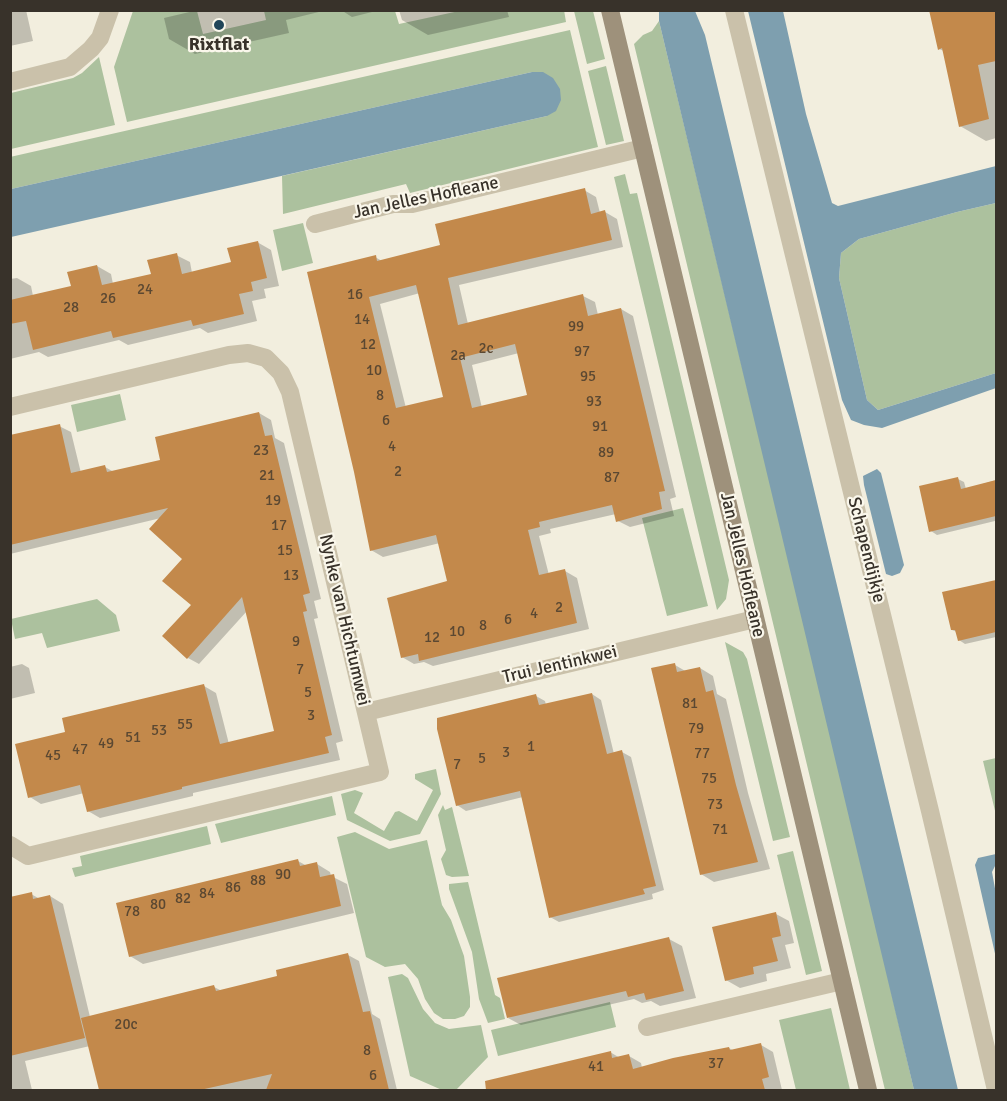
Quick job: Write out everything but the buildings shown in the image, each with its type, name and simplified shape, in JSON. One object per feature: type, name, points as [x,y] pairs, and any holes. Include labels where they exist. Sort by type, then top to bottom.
[{"type":"street","points":[[10,82],[70,66],[91,49],[100,38],[110,10]]},
{"type":"street","name":"Jan Jelles Hofleane","points":[[610,10],[868,1090]]},
{"type":"street","name":"Schapendijkje","points":[[734,10],[928,801],[996,1090]]},
{"type":"street","name":"Jan Jelles Hofleane","points":[[315,224],[393,204],[412,204],[643,148]]},
{"type":"street","name":"Nynke van Hichtumwei","points":[[10,406],[229,355],[248,353],[266,358],[281,373],[290,392],[380,772],[28,856],[10,845]]},
{"type":"street","name":"Trui Jentinkwei","points":[[366,712],[755,619]]},
{"type":"street","points":[[647,1027],[842,981]]},
{"type":"green space","points":[[564,10],[566,22],[127,122],[114,67],[133,11],[197,11],[203,34],[266,20],[264,11],[395,11],[399,24],[459,11]]},
{"type":"green space","points":[[574,11],[593,11],[605,59],[587,64]]},
{"type":"green space","points":[[659,21],[914,1090],[885,1090],[634,44],[643,35],[652,31]]},
{"type":"green space","points":[[570,30],[598,147],[410,193],[406,184],[283,214],[282,176],[547,116],[532,72],[11,189],[10,157]]},
{"type":"green space","points":[[99,57],[115,125],[11,149],[11,93],[73,78]]},
{"type":"green space","points":[[606,66],[624,141],[606,145],[588,71]]},
{"type":"green space","points":[[625,174],[630,194],[637,193],[729,580],[726,599],[717,610],[614,177]]},
{"type":"green space","points":[[996,203],[996,373],[878,410],[867,400],[839,278],[841,253],[859,239]]},
{"type":"green space","points":[[303,223],[313,263],[282,271],[273,230]]},
{"type":"green space","points":[[120,394],[126,420],[77,432],[71,405]]},
{"type":"green space","points":[[683,508],[708,606],[667,616],[642,518]]},
{"type":"green space","points":[[97,599],[116,615],[120,631],[47,648],[42,633],[15,639],[11,619]]},
{"type":"green space","points":[[725,642],[743,652],[747,659],[790,837],[773,841]]},
{"type":"green space","points":[[996,758],[996,815],[983,761]]},
{"type":"green space","points":[[436,769],[441,794],[420,834],[390,841],[347,820],[341,794],[355,790],[363,793],[354,813],[384,831],[395,812],[399,811],[417,821],[433,790],[415,779],[415,774]]},
{"type":"green space","points":[[332,796],[336,815],[221,843],[215,824]]},
{"type":"green space","points":[[443,805],[445,810],[452,807],[469,876],[446,875],[441,859],[446,850],[438,815]]},
{"type":"green space","points":[[207,826],[211,844],[75,877],[72,868],[82,866],[80,856]]},
{"type":"green space","points":[[355,832],[389,849],[427,840],[442,905],[451,920],[464,956],[470,1007],[464,1016],[443,1019],[434,1013],[425,999],[418,979],[405,964],[385,967],[366,957],[337,837]]},
{"type":"green space","points":[[793,851],[822,971],[806,975],[777,855]]},
{"type":"green space","points":[[468,882],[495,995],[500,998],[505,1019],[488,1023],[479,999],[472,952],[449,889],[449,884]]},
{"type":"green space","points":[[402,974],[408,978],[423,1009],[435,1023],[449,1029],[481,1025],[488,1057],[456,1090],[442,1090],[410,1076],[388,977]]},
{"type":"green space","points":[[610,1002],[616,1027],[498,1056],[491,1030]]},
{"type":"green space","points":[[831,1008],[850,1090],[796,1090],[779,1020]]},
{"type":"water","points":[[659,11],[695,11],[705,35],[958,1090],[914,1090],[659,21]]},
{"type":"water","points":[[748,11],[783,11],[806,114],[832,203],[838,206],[996,166],[996,203],[859,239],[841,253],[839,278],[867,400],[878,410],[996,373],[996,388],[882,428],[851,420],[842,400]]},
{"type":"water","points":[[532,72],[543,72],[553,78],[560,89],[561,100],[556,111],[547,116],[11,237],[11,189]]},
{"type":"water","points":[[877,469],[881,473],[904,565],[900,573],[892,576],[886,574],[864,485],[863,476]]},
{"type":"water","points":[[996,854],[996,864],[992,872],[996,894],[996,958],[975,865],[978,858]]},
{"type":"place","name":"Rixtflat","points":[[219,25]]}]
